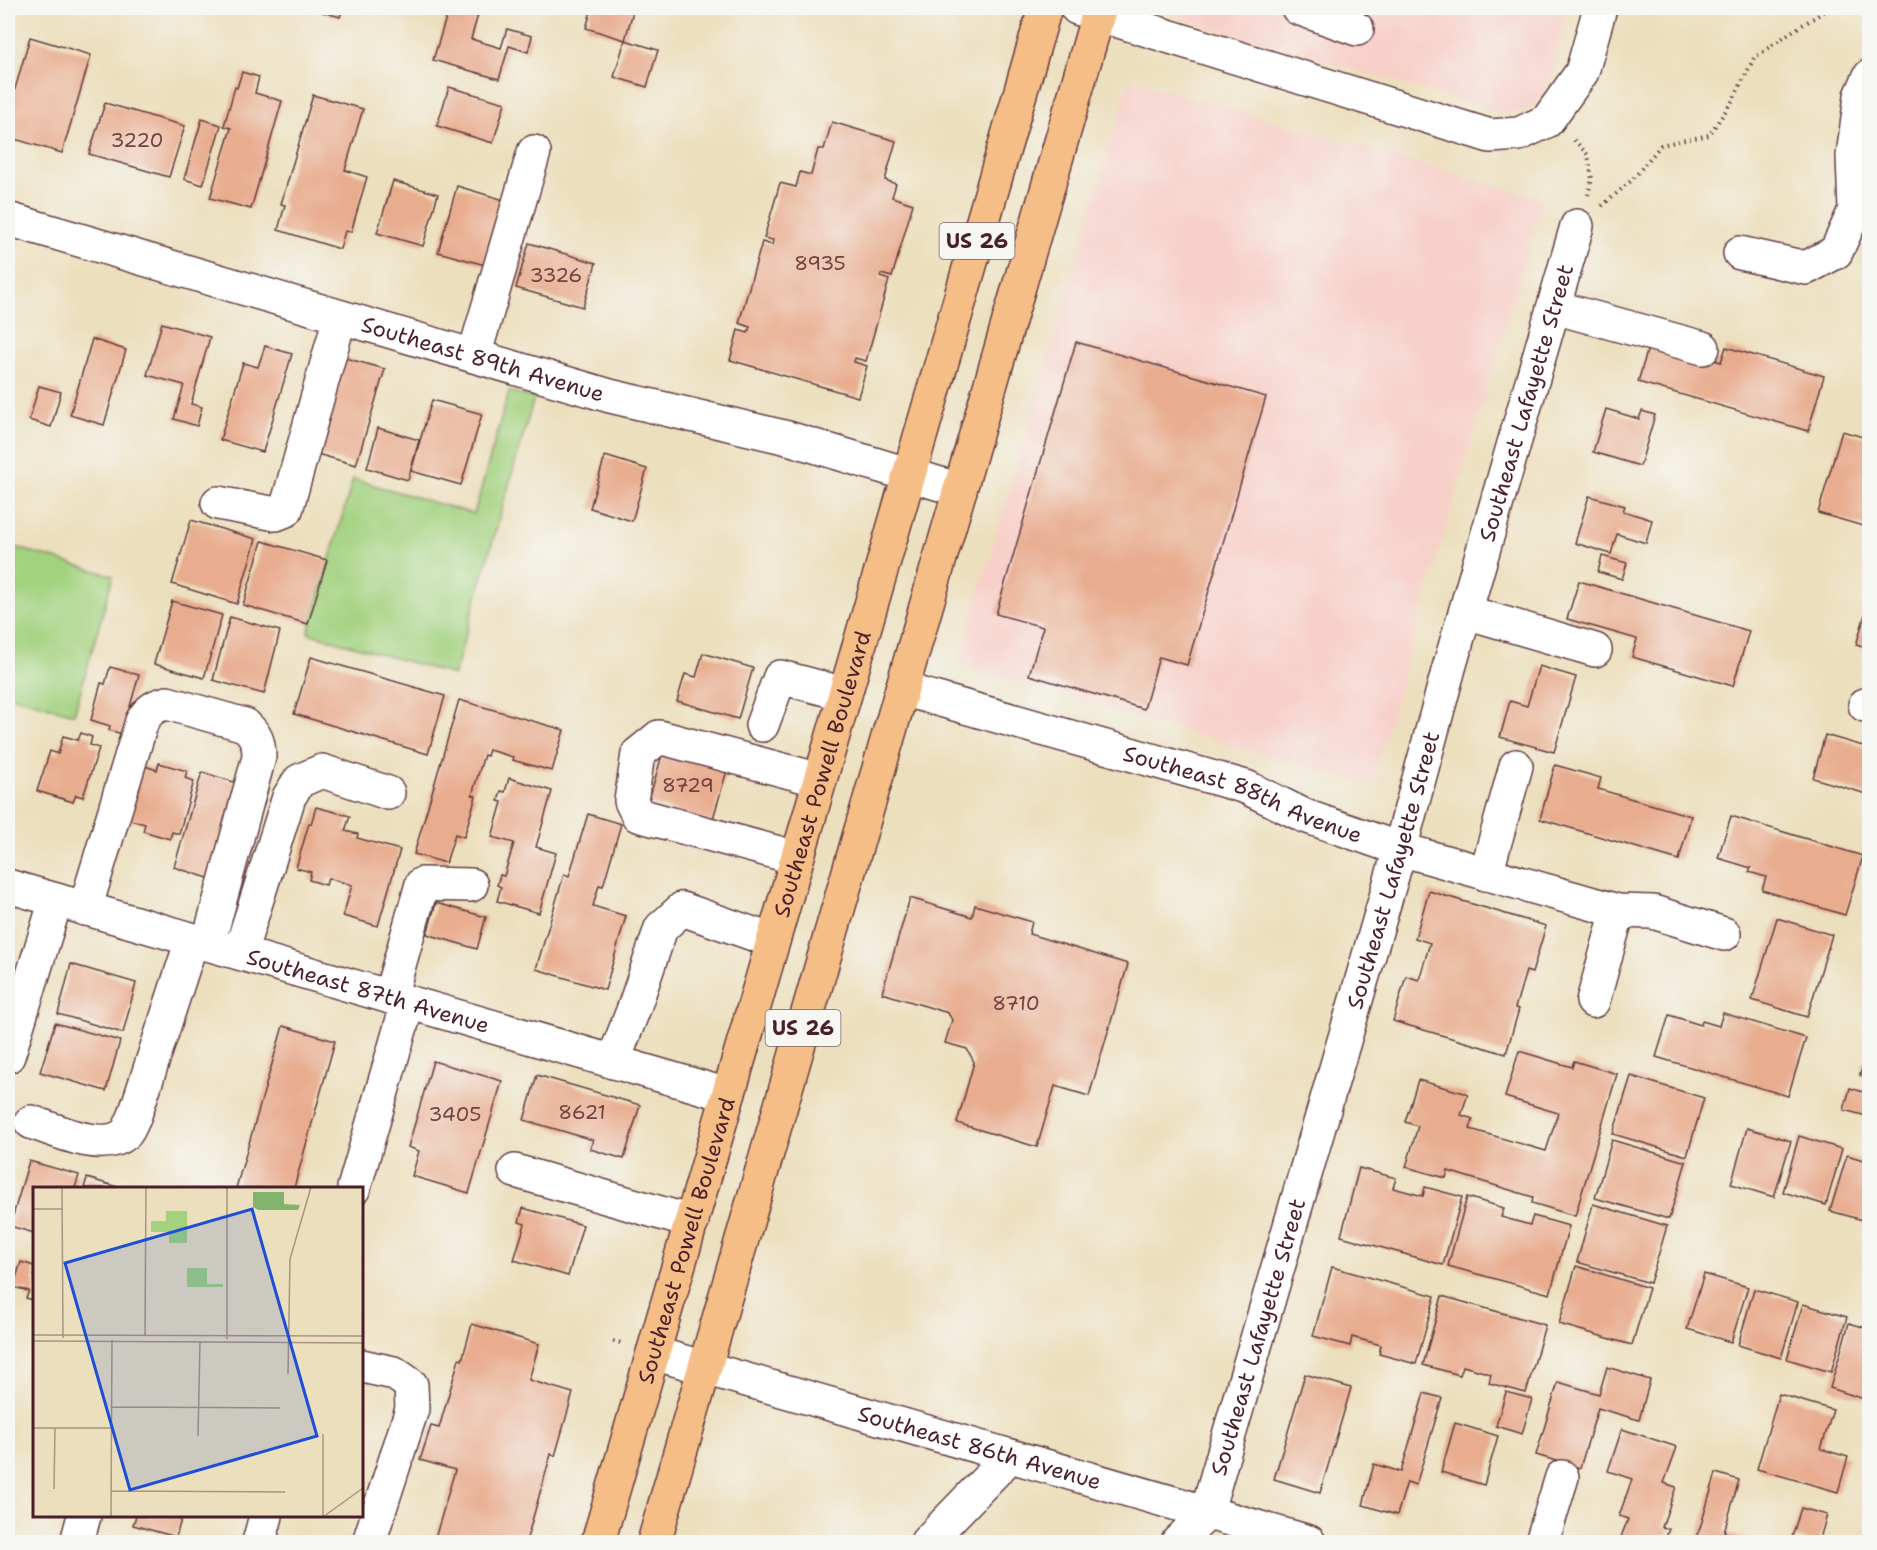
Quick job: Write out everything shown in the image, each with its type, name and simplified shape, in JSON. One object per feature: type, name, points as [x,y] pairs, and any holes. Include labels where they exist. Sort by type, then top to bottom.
[{"type":"main road","name":"Southeast Powell Boulevard","points":[[598,1542],[1045,8]]},
{"type":"main road","name":"US 26","points":[[654,1542],[960,490],[1092,10]]},
{"type":"street","points":[[1092,10],[1490,136],[1520,134],[1547,121],[1581,72],[1600,8]]},
{"type":"street","points":[[1303,9],[1357,29]]},
{"type":"street","points":[[1740,254],[1806,268],[1836,252],[1855,210],[1853,156],[1861,96],[1869,76]]},
{"type":"street","points":[[474,356],[534,152]]},
{"type":"street","name":"Southeast 89th Avenue","points":[[8,219],[610,396],[788,438],[960,490]]},
{"type":"street","name":"Southeast Lafayette Street","points":[[1206,1514],[1400,849],[1577,226]]},
{"type":"street","points":[[1554,307],[1703,348]]},
{"type":"street","points":[[218,503],[276,514],[286,510],[340,316]]},
{"type":"street","points":[[1466,612],[1595,650]]},
{"type":"street","points":[[762,725],[780,677],[845,694]]},
{"type":"street","name":"Southeast 88th Avenue","points":[[902,689],[1246,787],[1305,816],[1400,849],[1618,911],[1653,912],[1724,934]]},
{"type":"street","points":[[8,1056],[71,904],[142,721],[148,712],[155,706],[167,704],[246,725],[255,734],[259,745],[259,757],[200,942],[134,1118],[126,1133],[111,1142],[92,1142],[32,1122]]},
{"type":"street","points":[[797,858],[638,815],[631,801],[638,754],[659,737],[820,780]]},
{"type":"street","points":[[1486,874],[1516,766]]},
{"type":"street","points":[[240,953],[289,797],[299,781],[322,771],[388,793]]},
{"type":"street","points":[[354,1187],[399,1000],[422,884],[471,885]]},
{"type":"street","name":"Southeast 87th Avenue","points":[[8,886],[728,1095]]},
{"type":"street","points":[[613,1062],[661,928],[682,909],[773,941]]},
{"type":"street","points":[[1593,1001],[1618,911]]},
{"type":"street","points":[[515,1171],[692,1222]]},
{"type":"street","name":"Southeast 86th Avenue","points":[[653,1353],[1309,1542]]},
{"type":"street","points":[[363,1366],[394,1373],[411,1385],[412,1409],[369,1542]]},
{"type":"street","points":[[927,1542],[1010,1456]]},
{"type":"street","points":[[1542,1542],[1563,1477]]},
{"type":"street","points":[[1178,1542],[1206,1514]]},
{"type":"street","points":[[77,1542],[83,1517]]},
{"type":"street","points":[[258,1542],[265,1517]]},
{"type":"path","points":[[1577,226],[1632,180],[1661,145],[1709,135],[1733,100],[1754,58],[1830,8]]},
{"type":"path","points":[[1547,121],[1569,134],[1588,155],[1592,178],[1587,201],[1577,226]]},
{"type":"shaded area","points":[[1156,8],[1570,8],[1547,85],[1541,97],[1536,104],[1527,109],[1506,114],[1196,24]]},
{"type":"shaded area","points":[[1129,79],[1542,199],[1371,785],[958,665]]},
{"type":"green space","points":[[509,391],[534,398],[454,675],[308,633],[353,479],[474,514]]},
{"type":"green space","points":[[8,545],[113,576],[74,714],[8,695]]},
{"type":"building","points":[[309,8],[343,8],[340,17]]},
{"type":"building","points":[[449,8],[480,8],[471,39],[501,48],[507,29],[532,36],[528,52],[509,46],[499,79],[433,60]]},
{"type":"building","points":[[592,8],[634,8],[625,40],[586,28]]},
{"type":"building","points":[[30,37],[91,55],[62,153],[8,137],[8,113]]},
{"type":"building","points":[[625,40],[658,50],[647,87],[614,77]]},
{"type":"building","points":[[242,72],[259,77],[255,93],[282,101],[251,209],[210,198],[231,128],[224,126],[235,87],[237,88]]},
{"type":"building","points":[[449,87],[505,103],[493,143],[437,126]]},
{"type":"building","points":[[313,95],[363,109],[345,170],[367,177],[351,232],[345,231],[340,249],[278,230],[285,205],[281,204]]},
{"type":"building","points":[[105,103],[185,126],[169,177],[89,154]]},
{"type":"building","points":[[202,119],[221,125],[203,185],[184,179]]},
{"type":"building","points":[[832,122],[896,141],[885,180],[896,184],[892,197],[913,204],[892,277],[881,274],[880,277],[889,280],[866,361],[855,358],[854,362],[867,366],[858,397],[730,360],[738,330],[748,333],[750,327],[739,323],[762,242],[772,245],[773,240],[764,238],[780,183],[796,187],[800,172],[811,175],[818,149],[824,149]]},
{"type":"building","points":[[393,181],[438,194],[423,246],[377,233]]},
{"type":"building","points":[[457,186],[504,200],[485,265],[438,252]]},
{"type":"building","points":[[529,243],[596,263],[583,307],[516,288]]},
{"type":"building","points":[[162,323],[210,337],[191,404],[202,407],[197,426],[174,419],[184,385],[147,375]]},
{"type":"building","points":[[92,339],[126,350],[104,425],[70,415]]},
{"type":"building","points":[[1650,341],[1721,362],[1726,347],[1824,376],[1808,431],[1638,382]]},
{"type":"building","points":[[1076,342],[1266,397],[1187,665],[1159,657],[1144,709],[1029,675],[1043,627],[996,614]]},
{"type":"building","points":[[265,346],[292,354],[263,452],[220,440],[243,363],[258,367]]},
{"type":"building","points":[[345,358],[385,369],[356,465],[317,454]]},
{"type":"building","points":[[39,386],[61,392],[51,427],[29,420]]},
{"type":"building","points":[[432,400],[482,414],[461,485],[411,471]]},
{"type":"building","points":[[1606,409],[1639,419],[1642,411],[1655,415],[1640,466],[1593,452]]},
{"type":"building","points":[[378,428],[419,440],[408,480],[367,468]]},
{"type":"building","points":[[1842,431],[1870,439],[1870,528],[1818,513]]},
{"type":"building","points":[[605,456],[647,469],[632,521],[590,508]]},
{"type":"building","points":[[1589,496],[1625,506],[1623,511],[1652,520],[1646,543],[1617,534],[1611,554],[1575,543]]},
{"type":"building","points":[[191,520],[256,539],[237,604],[172,584]]},
{"type":"building","points":[[262,541],[327,560],[308,624],[243,605]]},
{"type":"building","points":[[1602,556],[1627,563],[1622,579],[1598,572]]},
{"type":"building","points":[[1579,581],[1749,631],[1733,686],[1632,657],[1637,639],[1567,619]]},
{"type":"building","points":[[172,601],[222,615],[204,678],[154,664]]},
{"type":"building","points":[[1870,601],[1870,649],[1856,645]]},
{"type":"building","points":[[230,617],[280,631],[264,694],[213,680]]},
{"type":"building","points":[[703,653],[753,668],[738,719],[677,701],[685,674],[696,677]]},
{"type":"building","points":[[311,657],[445,696],[428,754],[294,714]]},
{"type":"building","points":[[1539,666],[1576,677],[1554,752],[1500,737],[1510,701],[1527,706]]},
{"type":"building","points":[[110,667],[139,675],[122,734],[109,730],[110,726],[91,720],[101,683],[105,684]]},
{"type":"building","points":[[459,700],[564,730],[552,771],[512,760],[513,757],[489,750],[487,756],[484,755],[472,795],[476,796],[464,837],[455,834],[446,863],[414,854]]},
{"type":"building","points":[[81,733],[92,737],[90,745],[99,748],[83,797],[76,795],[73,802],[37,791],[50,751],[58,754],[63,736],[78,740]]},
{"type":"building","points":[[1825,735],[1870,748],[1870,795],[1813,778]]},
{"type":"building","points":[[664,748],[728,767],[712,822],[648,803]]},
{"type":"building","points":[[159,763],[187,771],[185,778],[194,781],[179,834],[172,832],[170,839],[143,831],[145,824],[126,819],[142,765],[157,770]]},
{"type":"building","points":[[1555,765],[1601,778],[1598,789],[1691,816],[1679,860],[1540,819]]},
{"type":"building","points":[[202,772],[240,784],[211,879],[174,867]]},
{"type":"building","points":[[509,778],[552,791],[536,847],[556,853],[539,913],[497,901],[501,887],[497,885],[500,875],[504,876],[514,843],[492,837],[502,802],[498,801],[501,791],[505,792]]},
{"type":"building","points":[[316,807],[350,816],[345,831],[358,834],[357,838],[400,850],[378,926],[343,916],[352,885],[328,878],[326,885],[309,880],[311,872],[296,868]]},
{"type":"building","points":[[588,814],[621,824],[603,886],[599,885],[593,906],[626,916],[605,990],[536,969],[564,874],[569,876]]},
{"type":"building","points":[[1731,816],[1863,856],[1845,915],[1762,890],[1766,877],[1749,872],[1751,868],[1718,858]]},
{"type":"building","points":[[1429,891],[1546,926],[1532,973],[1526,971],[1515,1008],[1519,1009],[1506,1054],[1393,1021],[1406,976],[1419,980],[1430,943],[1415,938]]},
{"type":"building","points":[[910,898],[972,917],[975,905],[1032,922],[1029,934],[1128,964],[1089,1096],[1055,1086],[1037,1147],[957,1123],[974,1062],[967,1049],[945,1043],[952,1020],[948,1013],[882,993]]},
{"type":"building","points":[[436,903],[486,917],[477,949],[427,934]]},
{"type":"building","points":[[1777,918],[1832,935],[1807,1017],[1752,1000]]},
{"type":"building","points":[[71,964],[136,983],[123,1033],[58,1014]]},
{"type":"building","points":[[1723,1013],[1806,1038],[1788,1096],[1656,1057],[1669,1015],[1701,1025],[1702,1021],[1719,1026]]},
{"type":"building","points":[[55,1023],[120,1041],[106,1091],[40,1072]]},
{"type":"building","points":[[283,1026],[335,1041],[294,1187],[236,1187]]},
{"type":"building","points":[[1870,1046],[1870,1078],[1860,1075]]},
{"type":"building","points":[[1519,1051],[1572,1067],[1574,1061],[1617,1074],[1575,1216],[1532,1203],[1533,1197],[1448,1171],[1446,1178],[1406,1167],[1418,1126],[1405,1122],[1418,1080],[1468,1094],[1461,1115],[1473,1119],[1470,1129],[1546,1151],[1558,1113],[1505,1097]]},
{"type":"building","points":[[433,1061],[502,1081],[469,1193],[412,1176],[419,1151],[408,1147]]},
{"type":"building","points":[[537,1075],[640,1105],[624,1159],[590,1149],[593,1140],[524,1120]]},
{"type":"building","points":[[1631,1076],[1704,1098],[1687,1156],[1613,1134]]},
{"type":"building","points":[[1850,1088],[1870,1094],[1870,1117],[1844,1110]]},
{"type":"building","points":[[1747,1128],[1791,1141],[1774,1197],[1731,1184]]},
{"type":"building","points":[[1799,1136],[1842,1149],[1826,1205],[1783,1192]]},
{"type":"building","points":[[1612,1140],[1686,1162],[1669,1219],[1595,1198]]},
{"type":"building","points":[[1847,1155],[1870,1162],[1870,1222],[1830,1211]]},
{"type":"building","points":[[29,1161],[79,1175],[75,1187],[33,1187],[33,1233],[10,1226]]},
{"type":"building","points":[[1359,1168],[1396,1178],[1393,1188],[1423,1196],[1425,1187],[1462,1197],[1443,1265],[1341,1236]]},
{"type":"building","points":[[87,1178],[118,1187],[84,1187]]},
{"type":"building","points":[[1467,1197],[1504,1208],[1501,1217],[1530,1225],[1533,1216],[1569,1226],[1550,1294],[1448,1266]]},
{"type":"building","points":[[1593,1204],[1667,1226],[1650,1283],[1577,1262]]},
{"type":"building","points":[[523,1208],[583,1225],[568,1276],[514,1260],[525,1224],[519,1222]]},
{"type":"building","points":[[21,1262],[33,1266],[33,1301],[26,1298],[29,1291],[13,1287]]},
{"type":"building","points":[[1576,1266],[1649,1288],[1632,1345],[1559,1324]]},
{"type":"building","points":[[1332,1267],[1435,1296],[1416,1364],[1379,1354],[1381,1345],[1352,1337],[1350,1346],[1313,1336]]},
{"type":"building","points":[[1704,1274],[1748,1287],[1731,1342],[1687,1329]]},
{"type":"building","points":[[1754,1289],[1798,1302],[1781,1358],[1738,1345]]},
{"type":"building","points":[[1442,1296],[1545,1325],[1526,1393],[1489,1383],[1491,1374],[1463,1366],[1460,1375],[1423,1365]]},
{"type":"building","points":[[1803,1304],[1847,1317],[1831,1372],[1787,1359]]},
{"type":"building","points":[[1849,1323],[1870,1329],[1870,1382],[1864,1399],[1830,1388]]},
{"type":"building","points":[[472,1324],[539,1344],[529,1380],[573,1393],[555,1456],[551,1454],[526,1542],[434,1542],[455,1470],[420,1460],[431,1426],[439,1428],[459,1359],[462,1360]]},
{"type":"building","points":[[1607,1367],[1650,1380],[1639,1420],[1598,1408],[1580,1468],[1536,1455],[1558,1382],[1599,1394]]},
{"type":"building","points":[[1305,1374],[1351,1388],[1320,1493],[1274,1479]]},
{"type":"building","points":[[1506,1392],[1532,1399],[1522,1434],[1496,1426]]},
{"type":"building","points":[[1424,1393],[1442,1398],[1416,1485],[1407,1482],[1397,1515],[1363,1505],[1374,1464],[1401,1472]]},
{"type":"building","points":[[1779,1394],[1833,1410],[1821,1449],[1848,1457],[1838,1492],[1757,1469]]},
{"type":"building","points":[[1455,1423],[1498,1436],[1484,1485],[1441,1472]]},
{"type":"building","points":[[1622,1429],[1677,1447],[1664,1483],[1676,1487],[1662,1527],[1669,1529],[1664,1542],[1619,1542],[1628,1519],[1619,1516],[1632,1479],[1608,1471]]},
{"type":"building","points":[[1716,1473],[1739,1480],[1724,1532],[1758,1542],[1696,1542]]},
{"type":"building","points":[[1801,1508],[1827,1515],[1819,1542],[1792,1537]]},
{"type":"building","points":[[136,1517],[182,1517],[176,1537],[133,1525]]}]
